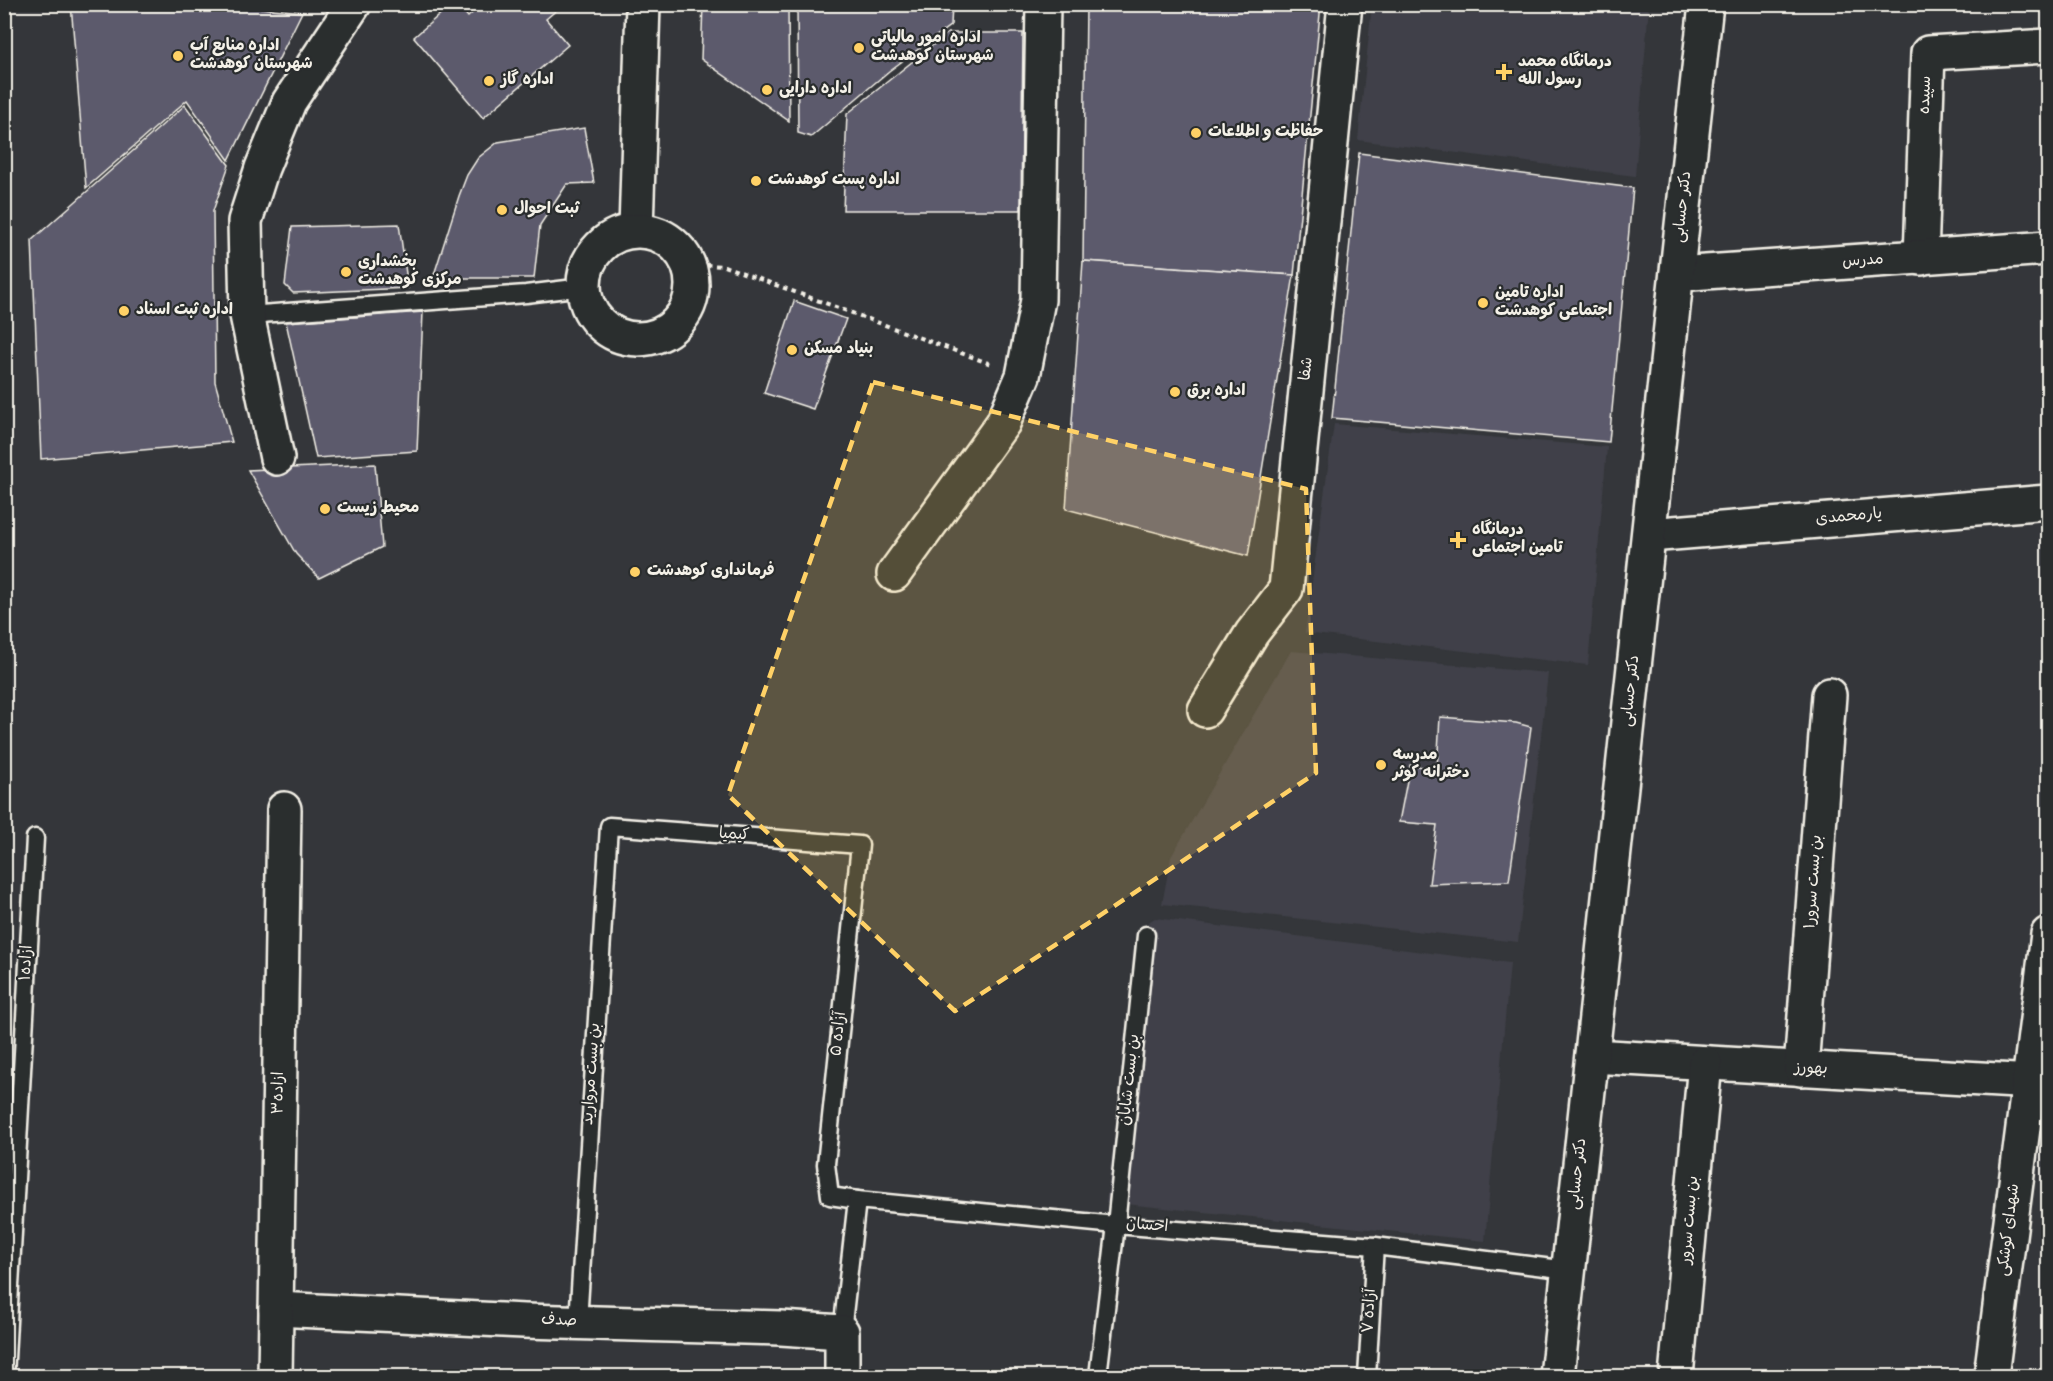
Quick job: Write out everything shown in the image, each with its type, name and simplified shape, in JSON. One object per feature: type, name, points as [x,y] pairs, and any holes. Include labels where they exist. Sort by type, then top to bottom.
[{"type":"street","points":[[277,458],[247,315],[245,221],[262,168],[289,102],[354,4]]},
{"type":"street","points":[[636,230],[644,4]]},
{"type":"street","points":[[894,574],[1003,423],[1023,376],[1038,300],[1043,4]]},
{"type":"street","name":"شفا","points":[[1205,710],[1252,633],[1286,589],[1345,4]]},
{"type":"street","name":"دکتر حسابی","points":[[1557,1377],[1706,4]]},
{"type":"street","name":"سپیده","points":[[1921,258],[1928,53],[2049,46]]},
{"type":"street","points":[[636,230],[652,232],[667,239],[680,250],[688,264],[692,281],[691,298],[679,321],[658,336],[641,340],[623,338],[608,331],[595,319],[586,304],[583,287],[585,270],[593,254],[604,241],[619,233],[636,230]]},
{"type":"street","name":"مدرس","points":[[1677,274],[2049,248]]},
{"type":"street","name":"یارمحمدی","points":[[1649,535],[2049,502]]},
{"type":"street","name":"بن بست سرور۱","points":[[1801,1069],[1829,695]]},
{"type":"street","name":"ازاده۳","points":[[275,1377],[285,809]]},
{"type":"street","name":"شهدای کوشکی","points":[[1991,1377],[2039,1083],[2049,934]]},
{"type":"street","name":"بهورز","points":[[1592,1056],[2039,1083]]},
{"type":"street","name":"بن بست سرور","points":[[1676,1377],[1705,1063]]},
{"type":"street","name":"صدف","points":[[276,1309],[842,1332]]},
{"type":"street","points":[[842,1332],[842,1377]]},
{"type":"lane","points":[[247,315],[526,294],[583,287]]},
{"type":"lane","name":"کیمیا","points":[[609,826],[860,845]]},
{"type":"lane","name":"بن بست مروارید","points":[[578,1322],[609,826]]},
{"type":"lane","name":"ازاده۱","points":[[4,1377],[35,838]]},
{"type":"lane","name":"آزاده ۵","points":[[857,1200],[830,1196],[826,1164],[860,845]]},
{"type":"lane","name":"بن بست شایان","points":[[1098,1377],[1146,935]]},
{"type":"lane","points":[[842,1332],[857,1200]]},
{"type":"lane","name":"احسان","points":[[857,1200],[1116,1225],[1374,1246],[1569,1270]]},
{"type":"lane","name":"آزاده ۷","points":[[1367,1377],[1374,1246]]},
{"type":"path","points":[[688,264],[724,266],[1023,376]]},
{"type":"highlighted area","points":[[873,382],[1306,489],[1316,773],[955,1011],[728,795]]},
{"type":"shaded area","name":"درمانگاه محمد رسول الله","points":[[1372,5],[1649,5],[1635,176],[1358,140]]},
{"type":"shaded area","name":"درمانگاه تامین اجتماعی","points":[[1334,424],[1607,447],[1588,665],[1305,633]]},
{"type":"shaded area","name":"مدرسه دخترانه کوثر","points":[[1291,651],[1548,673],[1518,942],[1162,904],[1171,857]]},
{"type":"shaded area","points":[[1155,918],[1510,963],[1485,1241],[1106,1202],[1141,927]]},
{"type":"building","name":"اداره منابع آب شهرستان کوهدشت","points":[[71,4],[217,4],[302,12],[229,160],[187,100],[86,188]]},
{"type":"building","name":"اداره گاز","points":[[452,4],[457,4],[468,17],[482,4],[556,4],[559,8],[546,19],[568,45],[483,118],[414,37]]},
{"type":"building","name":"اداره دارایی","points":[[703,4],[788,4],[789,121],[701,59]]},
{"type":"building","name":"اداره امور مالیاتی شهرستان کوهدشت","points":[[797,4],[952,4],[951,25],[889,71],[811,137],[798,133]]},
{"type":"building","name":"حفاظت و اطلاعات","points":[[1086,4],[1321,4],[1294,275],[1083,261]]},
{"type":"building","points":[[948,33],[1023,33],[1021,210],[843,210],[847,114]]},
{"type":"building","name":"اداره ثبت اسناد","points":[[185,105],[229,165],[213,211],[215,382],[232,442],[41,459],[32,240]]},
{"type":"building","name":"ثبت احوال","points":[[584,128],[594,183],[567,184],[540,225],[534,278],[433,278],[459,196],[467,175],[478,158],[498,142]]},
{"type":"building","name":"اداره تامین اجتماعی کوهدشت","points":[[1359,153],[1633,188],[1609,442],[1332,418]]},
{"type":"building","name":"بخشداری مرکزی کوهدشت","points":[[399,224],[408,288],[293,293],[285,285],[292,227]]},
{"type":"building","name":"اداره برق","points":[[1083,261],[1294,275],[1248,556],[1066,509]]},
{"type":"building","points":[[794,301],[846,319],[813,409],[764,393]]},
{"type":"building","points":[[423,312],[417,451],[316,458],[286,322]]},
{"type":"building","name":"محیط زیست","points":[[375,464],[382,547],[319,578],[296,554],[248,470]]},
{"type":"building","points":[[1440,717],[1516,723],[1531,727],[1509,881],[1429,884],[1437,825],[1399,822],[1410,765],[1437,769]]},
{"type":"place","name":"اداره امور مالیاتی شهرستان کوهدشت","points":[[859,48]]},
{"type":"place","name":"اداره منابع آب شهرستان کوهدشت","points":[[178,56]]},
{"type":"place","name":"درمانگاه محمد رسول الله","points":[[1504,72]]},
{"type":"place","name":"اداره گاز","points":[[489,81]]},
{"type":"place","name":"اداره دارایی","points":[[767,90]]},
{"type":"place","name":"حفاظت و اطلاعات","points":[[1196,133]]},
{"type":"place","name":"اداره پست کوهدشت","points":[[756,181]]},
{"type":"place","name":"ثبت احوال","points":[[502,210]]},
{"type":"place","name":"بخشداری مرکزی کوهدشت","points":[[346,272]]},
{"type":"place","name":"اداره تامین اجتماعی کوهدشت","points":[[1483,303]]},
{"type":"place","name":"اداره ثبت اسناد","points":[[124,311]]},
{"type":"place","name":"بنیاد مسکن","points":[[792,350]]},
{"type":"place","name":"اداره برق","points":[[1175,392]]},
{"type":"place","name":"محیط زیست","points":[[325,509]]},
{"type":"place","name":"درمانگاه تامین اجتماعی","points":[[1458,540]]},
{"type":"place","name":"فرمانداری کوهدشت","points":[[635,572]]},
{"type":"place","name":"مدرسه دخترانه کوثر","points":[[1381,765]]}]
